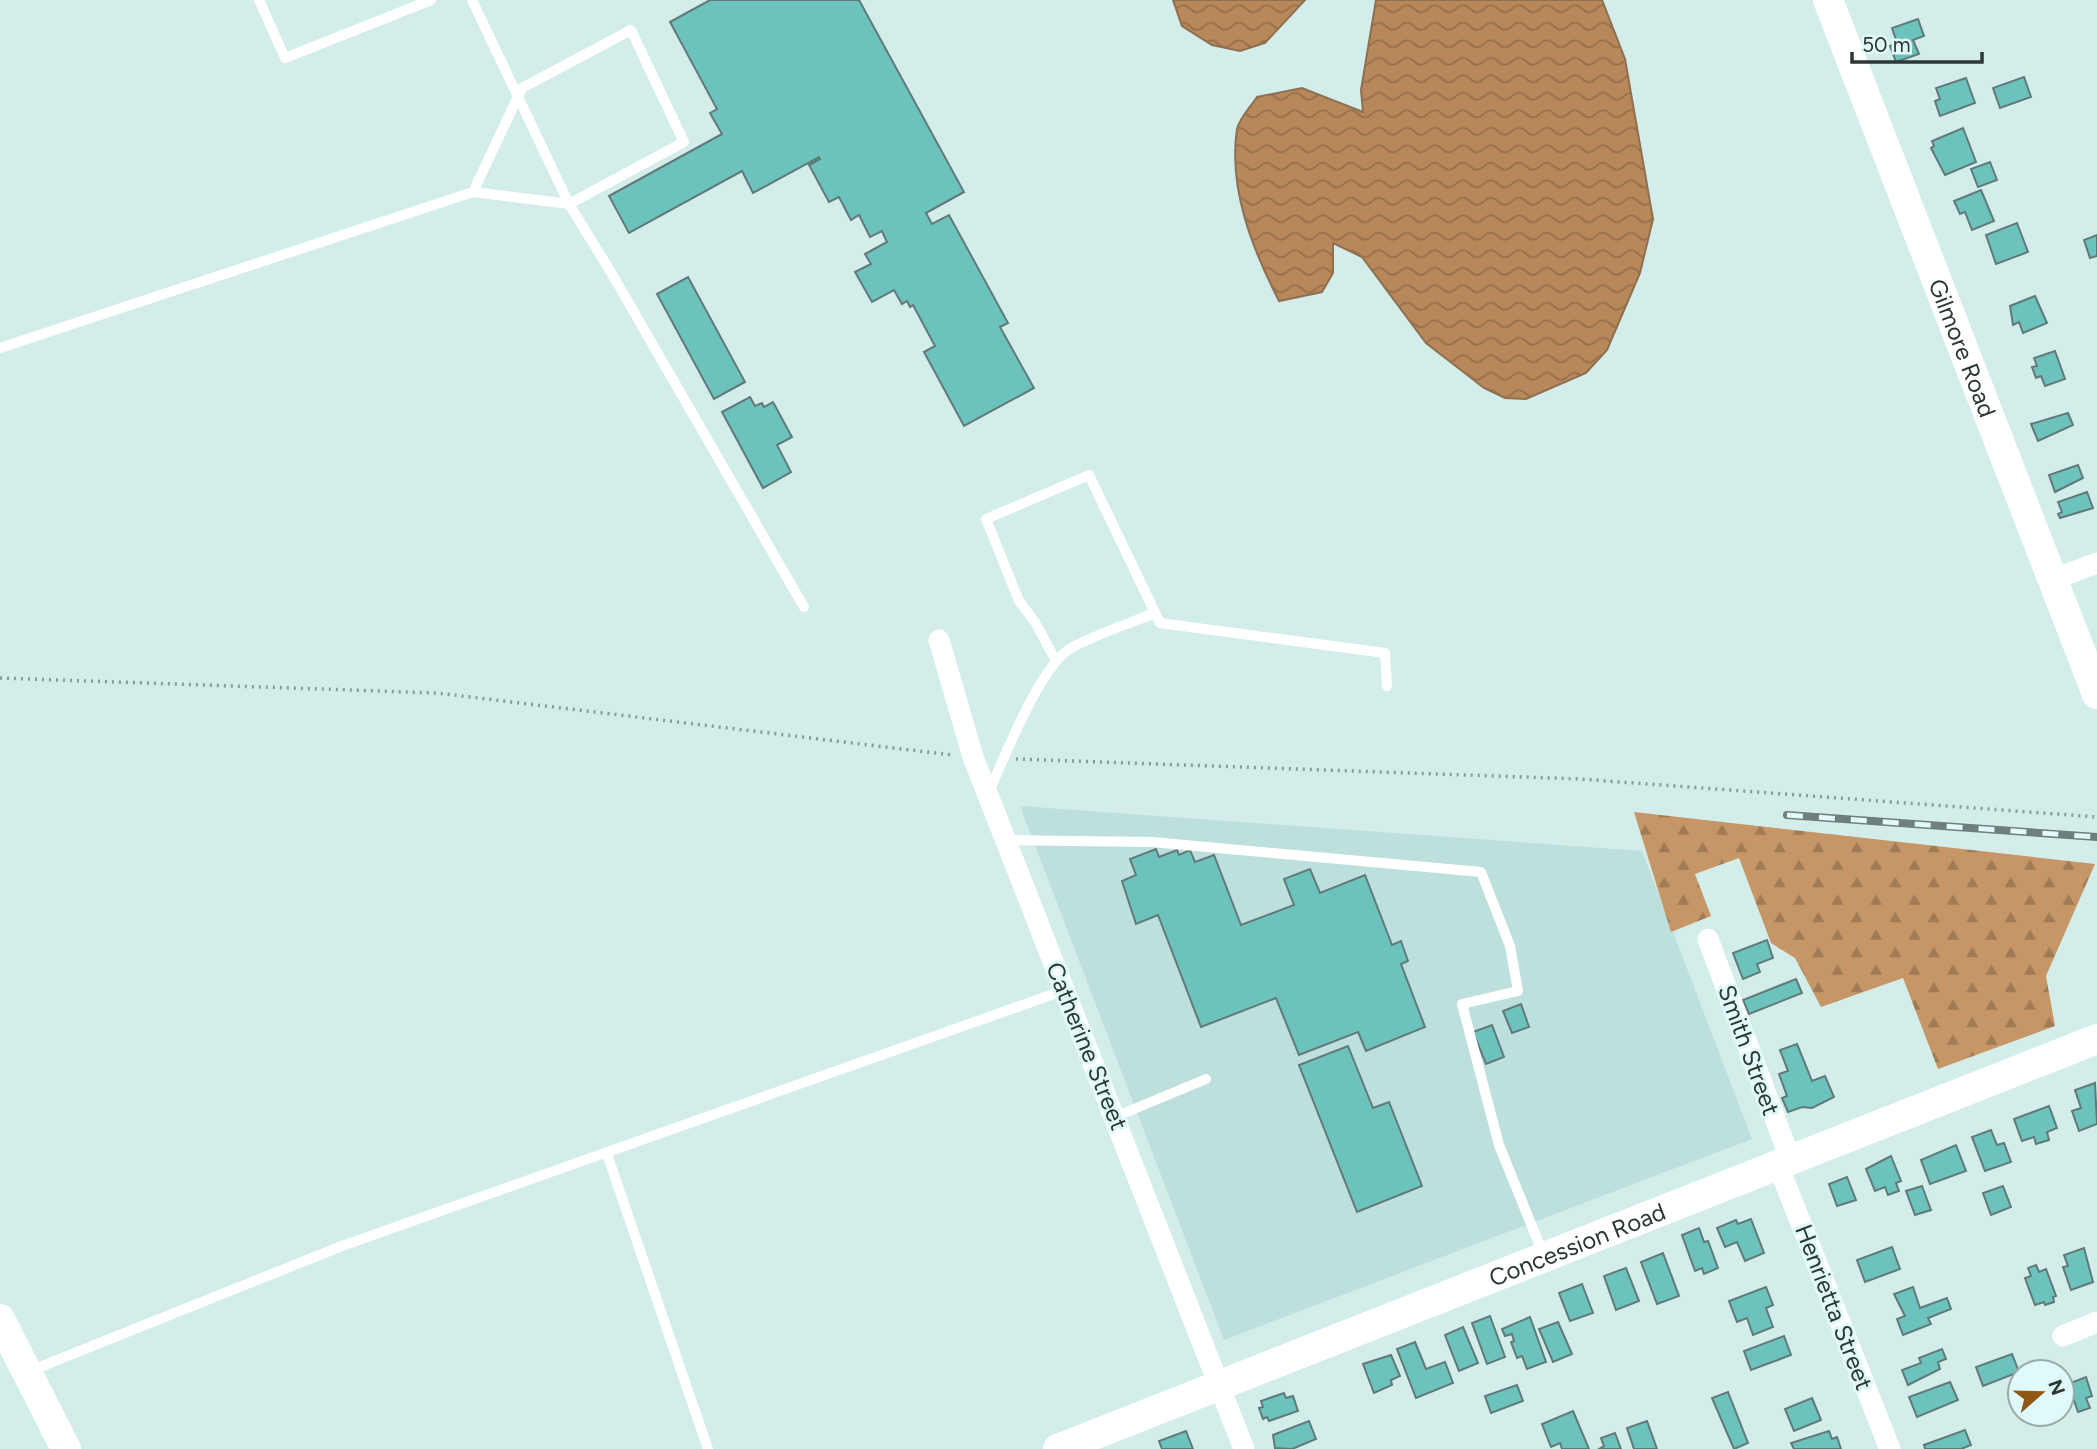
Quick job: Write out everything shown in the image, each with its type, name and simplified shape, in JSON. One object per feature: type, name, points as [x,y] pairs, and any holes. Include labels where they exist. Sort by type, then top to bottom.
[{"type":"street","name":"Gilmore Road","points":[[1828,0],[2097,694]]},
{"type":"street","points":[[2054,579],[2097,563]]},
{"type":"street","name":"Catherine Street","points":[[939,640],[973,757],[1244,1449]]},
{"type":"street","name":"Smith Street","points":[[1708,939],[1784,1163]]},
{"type":"street","name":"Concession Road","points":[[1058,1449],[2097,1039]]},
{"type":"street","name":"Henrietta Street","points":[[1784,1163],[1889,1449]]},
{"type":"street","points":[[0,1319],[66,1449]]},
{"type":"street","points":[[2063,1336],[2097,1322]]},
{"type":"lane","points":[[260,0],[285,58],[431,0]]},
{"type":"lane","points":[[472,0],[569,204],[803,607]]},
{"type":"lane","points":[[0,348],[473,192],[569,204],[684,142],[631,30],[532,80],[516,97],[473,192]]},
{"type":"lane","points":[[1056,661],[1035,622],[1018,601],[986,519],[1089,475],[1160,623],[1385,653],[1387,687]]},
{"type":"lane","points":[[988,794],[1030,704],[1056,661],[1069,649],[1155,613]]},
{"type":"lane","points":[[1006,840],[1153,842],[1481,872],[1510,946],[1518,991],[1462,1004],[1499,1145],[1545,1258]]},
{"type":"lane","points":[[27,1373],[342,1246],[1065,990]]},
{"type":"lane","points":[[1115,1117],[1206,1079]]},
{"type":"lane","points":[[607,1154],[708,1449]]},
{"type":"path","points":[[0,678],[437,693],[973,757]]},
{"type":"path","points":[[1004,759],[1580,779],[2097,817]]},
{"type":"shaded area","points":[[1020,806],[1642,851],[1752,1139],[1224,1340]]},
{"type":"green space","points":[[1634,812],[2095,864],[2046,976],[2055,1026],[1938,1069],[1903,978],[1821,1007],[1795,958],[1771,943],[1739,858],[1695,874],[1711,916],[1671,932]]},
{"type":"water","points":[[1173,0],[1305,0],[1265,43],[1240,51],[1212,45],[1182,26]]},
{"type":"water","points":[[1376,0],[1602,0],[1625,59],[1653,219],[1640,273],[1607,350],[1586,373],[1526,399],[1505,398],[1484,388],[1426,343],[1362,257],[1333,243],[1333,273],[1322,292],[1279,301],[1252,240],[1239,196],[1235,152],[1238,125],[1257,97],[1302,88],[1363,112],[1361,90]]},
{"type":"building","points":[[710,0],[859,0],[964,192],[926,213],[932,224],[949,215],[1008,323],[1000,327],[1034,388],[964,426],[924,352],[935,346],[913,305],[910,307],[907,301],[902,304],[894,290],[872,302],[855,272],[871,264],[865,254],[887,242],[882,231],[870,237],[859,215],[851,220],[839,197],[829,202],[809,165],[820,159],[819,157],[753,193],[742,171],[629,233],[609,196],[722,134],[710,113],[717,109],[670,22]]},
{"type":"building","points":[[1918,19],[1924,36],[1913,40],[1919,54],[1896,62],[1890,46],[1897,43],[1892,28]]},
{"type":"building","points":[[2024,77],[2031,97],[2000,108],[1993,88]]},
{"type":"building","points":[[1966,78],[1975,103],[1940,116],[1935,101],[1940,99],[1936,88]]},
{"type":"building","points":[[1963,128],[1976,162],[1945,175],[1931,148],[1934,146],[1932,141]]},
{"type":"building","points":[[1990,162],[1997,180],[1978,187],[1971,169]]},
{"type":"building","points":[[1981,190],[1994,221],[1972,230],[1965,212],[1960,214],[1954,201]]},
{"type":"building","points":[[2017,223],[2028,252],[1996,264],[1986,235]]},
{"type":"building","points":[[2097,235],[2097,256],[2090,258],[2084,240]]},
{"type":"building","points":[[688,277],[745,382],[714,399],[657,294]]},
{"type":"building","points":[[2035,296],[2047,323],[2023,333],[2019,322],[2013,325],[2010,306]]},
{"type":"building","points":[[2055,351],[2065,379],[2045,386],[2041,376],[2036,378],[2032,367],[2037,366],[2034,358]]},
{"type":"building","points":[[750,397],[755,406],[762,403],[764,407],[773,402],[792,437],[777,445],[791,472],[763,488],[722,412]]},
{"type":"building","points":[[2068,413],[2073,425],[2038,441],[2031,424]]},
{"type":"building","points":[[2078,465],[2083,478],[2055,492],[2049,475]]},
{"type":"building","points":[[2087,492],[2093,508],[2060,518],[2058,514],[2062,512],[2058,502]]},
{"type":"building","points":[[1156,849],[1159,857],[1177,850],[1179,855],[1190,850],[1195,862],[1214,855],[1241,925],[1294,905],[1284,879],[1310,869],[1320,893],[1365,875],[1392,945],[1401,941],[1408,961],[1401,964],[1425,1027],[1366,1051],[1358,1032],[1299,1055],[1276,998],[1201,1027],[1158,915],[1136,924],[1122,881],[1136,875],[1130,859]]},
{"type":"building","points":[[1767,940],[1773,958],[1757,964],[1760,972],[1743,979],[1733,953]]},
{"type":"building","points":[[1796,979],[1802,993],[1749,1014],[1743,1000]]},
{"type":"building","points":[[1521,1004],[1529,1027],[1512,1033],[1503,1011]]},
{"type":"building","points":[[1492,1025],[1504,1057],[1486,1064],[1473,1032]]},
{"type":"building","points":[[1797,1044],[1812,1081],[1825,1076],[1834,1097],[1812,1108],[1802,1107],[1788,1112],[1782,1098],[1787,1096],[1779,1074],[1788,1071],[1780,1050]]},
{"type":"building","points":[[1348,1046],[1373,1108],[1389,1102],[1422,1186],[1357,1212],[1299,1065]]},
{"type":"building","points":[[2095,1083],[2097,1124],[2079,1131],[2072,1111],[2081,1108],[2075,1090]]},
{"type":"building","points":[[2049,1106],[2057,1128],[2047,1132],[2049,1140],[2036,1144],[2034,1137],[2022,1141],[2014,1119]]},
{"type":"building","points":[[1991,1130],[1997,1145],[2004,1143],[2011,1162],[1985,1171],[1972,1137]]},
{"type":"building","points":[[1956,1145],[1966,1171],[1930,1184],[1921,1160]]},
{"type":"building","points":[[1891,1156],[1901,1181],[1896,1183],[1899,1191],[1888,1195],[1885,1187],[1875,1191],[1866,1169]]},
{"type":"building","points":[[1847,1177],[1856,1200],[1837,1206],[1829,1184]]},
{"type":"building","points":[[1922,1186],[1931,1210],[1915,1215],[1906,1191]]},
{"type":"building","points":[[2003,1186],[2011,1207],[1991,1215],[1983,1193]]},
{"type":"building","points":[[1751,1219],[1764,1253],[1745,1261],[1737,1242],[1725,1247],[1717,1228],[1736,1220],[1738,1224]]},
{"type":"building","points":[[1699,1228],[1704,1242],[1708,1241],[1718,1268],[1704,1274],[1702,1268],[1695,1271],[1682,1235]]},
{"type":"building","points":[[1892,1247],[1900,1269],[1865,1282],[1857,1260]]},
{"type":"building","points":[[2084,1248],[2093,1282],[2071,1290],[2063,1267],[2068,1266],[2064,1255]]},
{"type":"building","points":[[1663,1253],[1679,1296],[1657,1304],[1641,1262]]},
{"type":"building","points":[[2036,1265],[2039,1272],[2046,1269],[2056,1296],[2053,1297],[2054,1302],[2035,1305],[2025,1278],[2031,1276],[2028,1268]]},
{"type":"building","points":[[1626,1268],[1639,1301],[1616,1310],[1604,1276]]},
{"type":"building","points":[[1582,1284],[1593,1313],[1570,1321],[1559,1293]]},
{"type":"building","points":[[1766,1287],[1773,1305],[1766,1308],[1773,1327],[1753,1335],[1747,1318],[1737,1322],[1729,1301]]},
{"type":"building","points":[[1913,1287],[1920,1308],[1947,1298],[1951,1309],[1928,1318],[1931,1324],[1903,1335],[1897,1319],[1905,1316],[1894,1294]]},
{"type":"building","points":[[1490,1316],[1505,1357],[1487,1364],[1472,1323]]},
{"type":"building","points":[[1530,1317],[1546,1362],[1527,1369],[1522,1356],[1517,1358],[1511,1342],[1514,1341],[1512,1334],[1505,1336],[1502,1329]]},
{"type":"building","points":[[1558,1322],[1572,1354],[1553,1362],[1539,1329]]},
{"type":"building","points":[[1463,1327],[1478,1363],[1459,1371],[1445,1335]]},
{"type":"building","points":[[1784,1336],[1791,1355],[1751,1370],[1744,1351]]},
{"type":"building","points":[[1415,1342],[1426,1369],[1445,1362],[1453,1383],[1416,1398],[1397,1349]]},
{"type":"building","points":[[1942,1349],[1946,1359],[1938,1362],[1940,1369],[1908,1385],[1902,1370],[1921,1363],[1919,1358]]},
{"type":"building","points":[[2012,1354],[2014,1358],[2006,1358],[2006,1377],[1983,1386],[1976,1367]]},
{"type":"building","points":[[1391,1355],[1400,1376],[1391,1380],[1392,1385],[1374,1393],[1363,1364]]},
{"type":"building","points":[[2086,1377],[2092,1396],[2086,1398],[2090,1408],[2078,1412],[2076,1406],[2076,1381]]},
{"type":"building","points":[[1950,1382],[1958,1400],[1917,1417],[1909,1397]]},
{"type":"building","points":[[1517,1385],[1523,1401],[1491,1413],[1485,1396]]},
{"type":"building","points":[[1728,1392],[1748,1443],[1734,1449],[1712,1398]]},
{"type":"building","points":[[1284,1393],[1286,1398],[1293,1396],[1298,1411],[1269,1421],[1267,1417],[1263,1419],[1259,1408],[1263,1407],[1261,1401]]},
{"type":"building","points":[[1812,1398],[1821,1420],[1794,1431],[1785,1409]]},
{"type":"building","points":[[1573,1411],[1589,1449],[1562,1449],[1560,1443],[1551,1447],[1542,1424]]},
{"type":"building","points":[[1309,1421],[1316,1439],[1292,1449],[1275,1448],[1273,1435]]},
{"type":"building","points":[[1647,1421],[1657,1449],[1634,1449],[1627,1428]]},
{"type":"building","points":[[1965,1430],[1971,1445],[1961,1449],[1925,1449],[1924,1445]]},
{"type":"building","points":[[1186,1431],[1193,1449],[1162,1449],[1159,1441]]},
{"type":"building","points":[[1829,1431],[1832,1439],[1837,1437],[1841,1449],[1794,1449],[1791,1443]]},
{"type":"building","points":[[1615,1433],[1621,1449],[1599,1449],[1604,1446],[1601,1438]]},
{"type":"railway","points":[[1787,815],[2097,837]]}]
